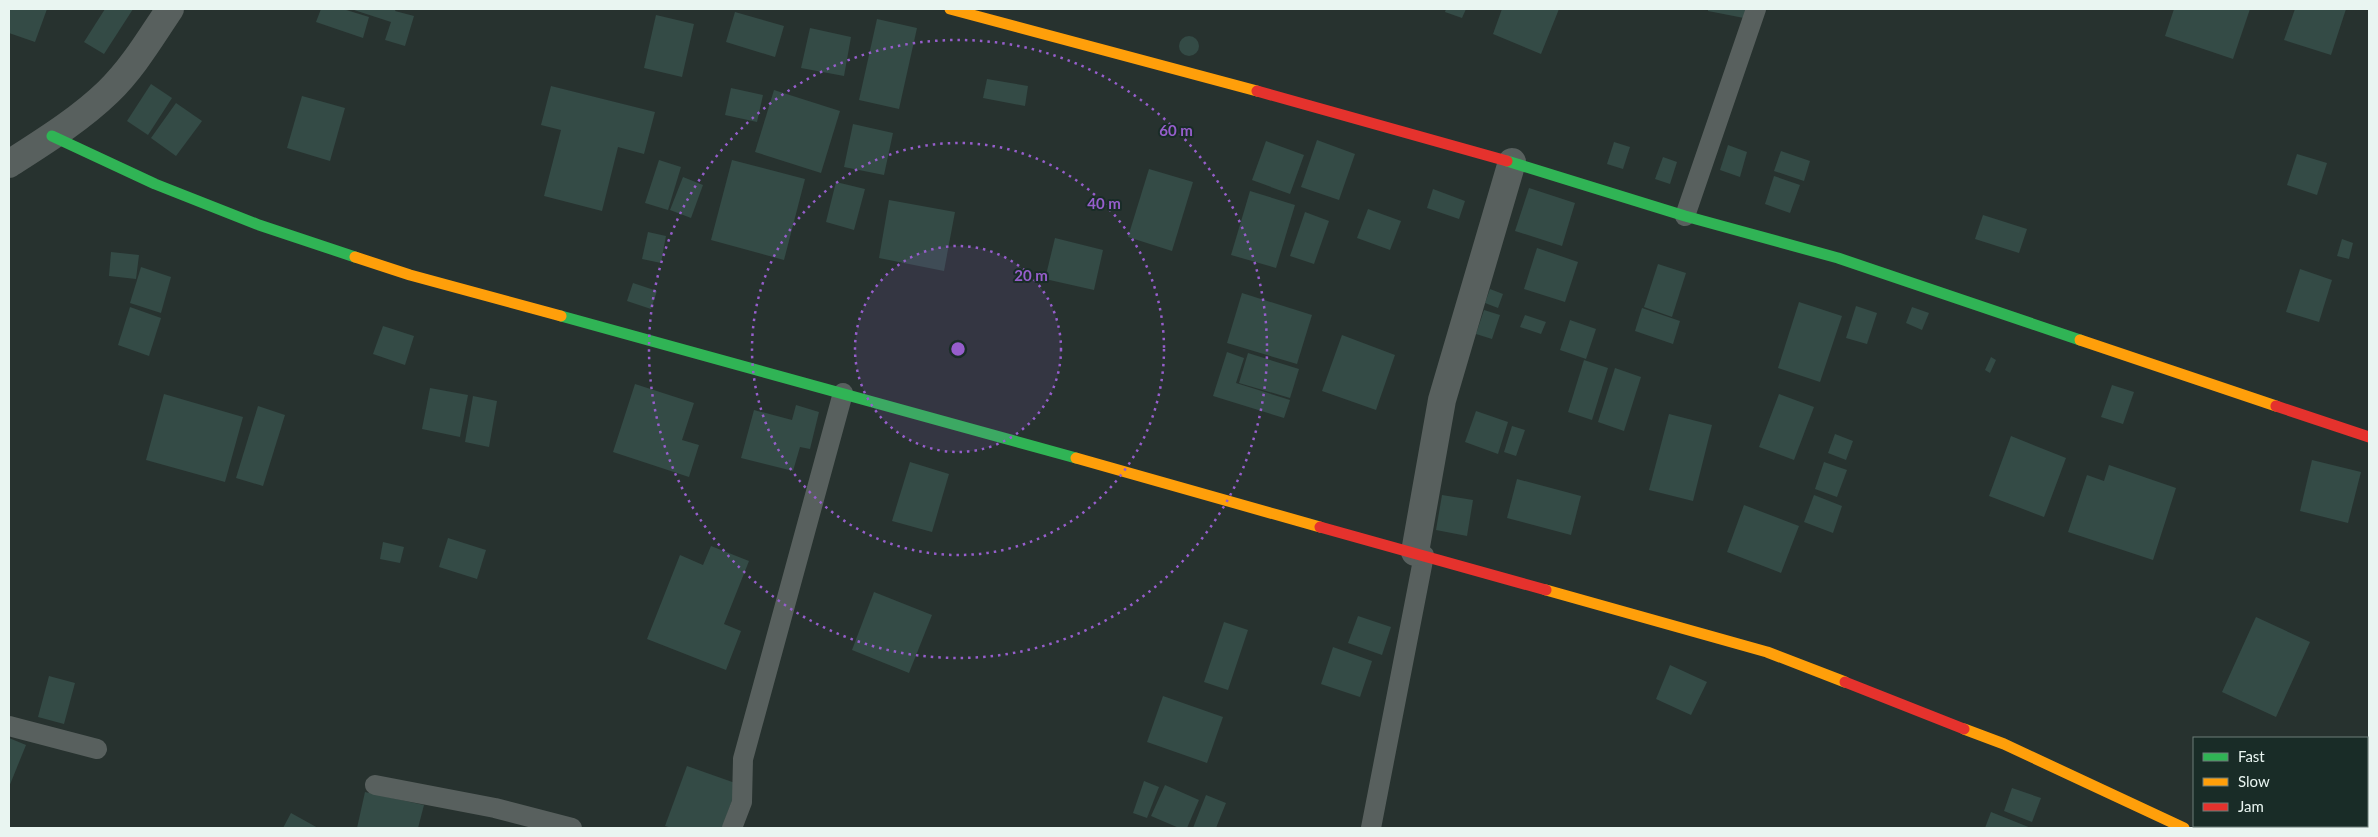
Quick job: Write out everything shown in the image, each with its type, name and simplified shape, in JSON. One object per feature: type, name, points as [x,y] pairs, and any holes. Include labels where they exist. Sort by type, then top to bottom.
[{"type":"street","points":[[9,164],[52,136],[108,92],[144,48],[170,9]]},
{"type":"street","points":[[950,9],[1170,66],[1512,162],[1685,216],[1838,258],[2369,437]]},
{"type":"street","points":[[52,136],[155,184],[242,218],[410,275],[1419,553],[1767,652],[2004,744],[2184,828]]},
{"type":"street","points":[[1419,553],[1442,400],[1512,162]]},
{"type":"lane","points":[[1685,216],[1756,9]]},
{"type":"lane","points":[[732,828],[742,802],[743,759],[843,393]]},
{"type":"lane","points":[[1371,828],[1419,553]]},
{"type":"lane","points":[[9,726],[97,749]]},
{"type":"lane","points":[[375,785],[495,808],[572,828]]},
{"type":"building","points":[[9,9],[47,9],[35,42],[9,33]]},
{"type":"building","points":[[105,9],[133,9],[104,54],[84,42]]},
{"type":"building","points":[[321,9],[343,9],[369,17],[363,38],[316,22]]},
{"type":"building","points":[[351,9],[396,9],[395,11],[414,16],[405,46],[385,40],[391,22]]},
{"type":"building","points":[[1446,9],[1466,9],[1462,18],[1445,12]]},
{"type":"building","points":[[1502,9],[1559,9],[1541,54],[1493,34]]},
{"type":"building","points":[[1708,9],[1746,9],[1744,18],[1708,11]]},
{"type":"building","points":[[2174,9],[2250,9],[2233,59],[2165,36]]},
{"type":"building","points":[[2295,9],[2346,9],[2331,55],[2284,40]]},
{"type":"building","points":[[735,12],[784,26],[775,57],[726,42]]},
{"type":"building","points":[[656,15],[694,24],[682,77],[644,68]]},
{"type":"building","points":[[877,19],[917,28],[899,109],[859,100]]},
{"type":"building","points":[[810,28],[851,37],[844,76],[801,68]]},
{"type":"building","points":[[1189,36],[1196,39],[1199,46],[1196,53],[1189,56],[1182,53],[1179,46],[1182,39]]},
{"type":"building","points":[[987,79],[1028,86],[1025,106],[983,98]]},
{"type":"building","points":[[151,84],[172,98],[148,135],[127,121]]},
{"type":"building","points":[[551,86],[655,112],[644,154],[618,147],[602,211],[544,196],[561,130],[541,125]]},
{"type":"building","points":[[731,88],[763,95],[757,122],[725,115]]},
{"type":"building","points":[[774,90],[840,111],[821,173],[755,152]]},
{"type":"building","points":[[302,96],[345,108],[330,161],[287,148]]},
{"type":"building","points":[[176,103],[202,121],[176,156],[151,138]]},
{"type":"building","points":[[853,124],[893,133],[884,175],[844,167]]},
{"type":"building","points":[[1317,140],[1355,154],[1339,200],[1301,187]]},
{"type":"building","points":[[1266,141],[1304,155],[1290,194],[1252,180]]},
{"type":"building","points":[[1614,142],[1630,147],[1623,169],[1607,164]]},
{"type":"building","points":[[1728,145],[1747,152],[1740,177],[1720,170]]},
{"type":"building","points":[[1781,151],[1810,161],[1804,181],[1774,171]]},
{"type":"building","points":[[2297,154],[2327,163],[2317,195],[2287,185]]},
{"type":"building","points":[[1663,157],[1677,162],[1670,184],[1655,179]]},
{"type":"building","points":[[659,160],[681,167],[668,210],[645,203]]},
{"type":"building","points":[[732,160],[805,179],[784,260],[711,240]]},
{"type":"building","points":[[1149,169],[1193,182],[1172,251],[1128,237]]},
{"type":"building","points":[[1774,176],[1800,185],[1790,213],[1765,204]]},
{"type":"building","points":[[683,177],[703,185],[691,218],[670,210]]},
{"type":"building","points":[[836,182],[865,189],[854,230],[826,222]]},
{"type":"building","points":[[1529,188],[1575,203],[1562,246],[1515,231]]},
{"type":"building","points":[[1433,189],[1465,201],[1459,219],[1427,208]]},
{"type":"building","points":[[1250,191],[1295,205],[1276,268],[1231,255]]},
{"type":"building","points":[[889,200],[955,212],[944,271],[879,258]]},
{"type":"building","points":[[1368,209],[1401,221],[1390,250],[1357,238]]},
{"type":"building","points":[[1305,212],[1329,221],[1314,264],[1290,256]]},
{"type":"building","points":[[1983,215],[2027,229],[2019,253],[1975,239]]},
{"type":"building","points":[[648,232],[666,236],[661,263],[642,259]]},
{"type":"building","points":[[1055,238],[1103,250],[1094,290],[1045,279]]},
{"type":"building","points":[[2342,239],[2353,243],[2349,259],[2337,256]]},
{"type":"building","points":[[1537,248],[1578,262],[1565,302],[1524,289]]},
{"type":"building","points":[[111,252],[139,255],[136,279],[109,276]]},
{"type":"building","points":[[1658,264],[1686,273],[1672,317],[1644,307]]},
{"type":"building","points":[[141,267],[171,277],[161,313],[130,303]]},
{"type":"building","points":[[2300,269],[2332,280],[2319,322],[2286,312]]},
{"type":"building","points":[[633,283],[657,291],[651,309],[627,301]]},
{"type":"building","points":[[1490,289],[1503,294],[1498,308],[1485,303]]},
{"type":"building","points":[[1242,293],[1312,315],[1297,364],[1227,343]]},
{"type":"building","points":[[1799,302],[1842,316],[1820,382],[1778,368]]},
{"type":"building","points":[[1856,306],[1877,313],[1867,344],[1846,338]]},
{"type":"building","points":[[130,307],[161,318],[149,356],[118,345]]},
{"type":"building","points":[[1912,307],[1929,313],[1922,330],[1906,323]]},
{"type":"building","points":[[1642,308],[1680,321],[1673,344],[1635,331]]},
{"type":"building","points":[[1484,310],[1500,315],[1492,339],[1476,334]]},
{"type":"building","points":[[1525,315],[1546,322],[1541,334],[1520,327]]},
{"type":"building","points":[[1570,320],[1596,329],[1586,359],[1560,350]]},
{"type":"building","points":[[383,326],[414,336],[405,365],[373,354]]},
{"type":"building","points":[[1342,335],[1395,355],[1376,410],[1322,391]]},
{"type":"building","points":[[1227,352],[1244,358],[1236,383],[1290,400],[1284,418],[1213,396]]},
{"type":"building","points":[[1248,353],[1299,369],[1290,398],[1239,383]]},
{"type":"building","points":[[1991,357],[1996,360],[1990,373],[1985,370]]},
{"type":"building","points":[[1584,360],[1608,368],[1592,420],[1568,412]]},
{"type":"building","points":[[1615,368],[1641,377],[1624,431],[1598,422]]},
{"type":"building","points":[[635,384],[694,403],[682,440],[699,445],[689,477],[613,452]]},
{"type":"building","points":[[2112,385],[2134,392],[2123,424],[2101,417]]},
{"type":"building","points":[[430,388],[468,395],[460,437],[422,429]]},
{"type":"building","points":[[164,394],[243,417],[225,482],[146,460]]},
{"type":"building","points":[[1779,394],[1814,407],[1794,460],[1759,447]]},
{"type":"building","points":[[473,396],[497,401],[489,447],[465,442]]},
{"type":"building","points":[[796,405],[819,412],[810,449],[800,447],[793,471],[741,458],[754,410],[792,420]]},
{"type":"building","points":[[258,406],[285,415],[263,486],[236,478]]},
{"type":"building","points":[[1476,411],[1508,422],[1498,454],[1465,442]]},
{"type":"building","points":[[1669,414],[1712,425],[1693,501],[1649,490]]},
{"type":"building","points":[[1512,426],[1525,430],[1516,456],[1504,452]]},
{"type":"building","points":[[1835,434],[1853,441],[1846,460],[1828,453]]},
{"type":"building","points":[[2011,436],[2066,458],[2044,517],[1989,496]]},
{"type":"building","points":[[2312,460],[2361,472],[2348,523],[2300,511]]},
{"type":"building","points":[[910,462],[949,474],[932,532],[892,521]]},
{"type":"building","points":[[1824,462],[1847,470],[1837,497],[1815,489]]},
{"type":"building","points":[[2109,465],[2176,488],[2153,560],[2068,532],[2087,475],[2104,481]]},
{"type":"building","points":[[1517,479],[1581,496],[1571,535],[1507,518]]},
{"type":"building","points":[[1442,495],[1473,500],[1467,536],[1436,530]]},
{"type":"building","points":[[1814,495],[1842,506],[1833,533],[1804,522]]},
{"type":"building","points":[[1744,505],[1799,526],[1781,573],[1727,552]]},
{"type":"building","points":[[448,538],[486,550],[477,579],[439,567]]},
{"type":"building","points":[[383,542],[404,547],[400,563],[380,559]]},
{"type":"building","points":[[711,546],[749,561],[724,624],[741,631],[726,670],[647,639],[680,555],[703,565]]},
{"type":"building","points":[[874,592],[932,615],[909,673],[852,650]]},
{"type":"building","points":[[1358,616],[1391,627],[1382,655],[1348,643]]},
{"type":"building","points":[[2256,617],[2310,642],[2276,717],[2222,692]]},
{"type":"building","points":[[1224,622],[1248,630],[1228,690],[1204,682]]},
{"type":"building","points":[[1333,647],[1372,661],[1360,697],[1321,684]]},
{"type":"building","points":[[1670,665],[1707,682],[1691,715],[1656,699]]},
{"type":"building","points":[[49,676],[75,683],[64,724],[38,717]]},
{"type":"building","points":[[1163,696],[1223,717],[1207,763],[1147,742]]},
{"type":"building","points":[[9,738],[26,745],[9,787]]},
{"type":"building","points":[[687,766],[738,784],[722,828],[672,828],[665,826]]},
{"type":"building","points":[[1144,781],[1159,787],[1147,818],[1133,813]]},
{"type":"building","points":[[1165,785],[1199,800],[1187,828],[1179,828],[1151,816]]},
{"type":"building","points":[[2012,788],[2041,798],[2032,822],[2004,811]]},
{"type":"building","points":[[365,792],[424,805],[418,828],[357,828]]},
{"type":"building","points":[[1206,795],[1226,803],[1216,828],[1193,828]]},
{"type":"building","points":[[1991,812],[2031,828],[1985,828]]},
{"type":"building","points":[[291,813],[318,828],[283,828]]},
{"type":"traffic: fast","points":[[52,136],[155,184],[259,225],[355,257]]},
{"type":"traffic: fast","points":[[1507,161],[1685,216],[1838,258],[2080,340]]},
{"type":"traffic: fast","points":[[561,316],[1076,458]]},
{"type":"traffic: slow","points":[[950,9],[1257,91]]},
{"type":"traffic: slow","points":[[355,257],[410,275],[561,316]]},
{"type":"traffic: slow","points":[[2080,340],[2276,406]]},
{"type":"traffic: slow","points":[[1076,458],[1320,527]]},
{"type":"traffic: slow","points":[[1546,590],[1767,652],[1845,682]]},
{"type":"traffic: slow","points":[[1964,729],[2004,744],[2184,828]]},
{"type":"traffic: jam","points":[[1257,91],[1507,161]]},
{"type":"traffic: jam","points":[[2276,406],[2369,437]]},
{"type":"traffic: jam","points":[[1320,527],[1546,590]]},
{"type":"traffic: jam","points":[[1845,682],[1964,729]]}]
